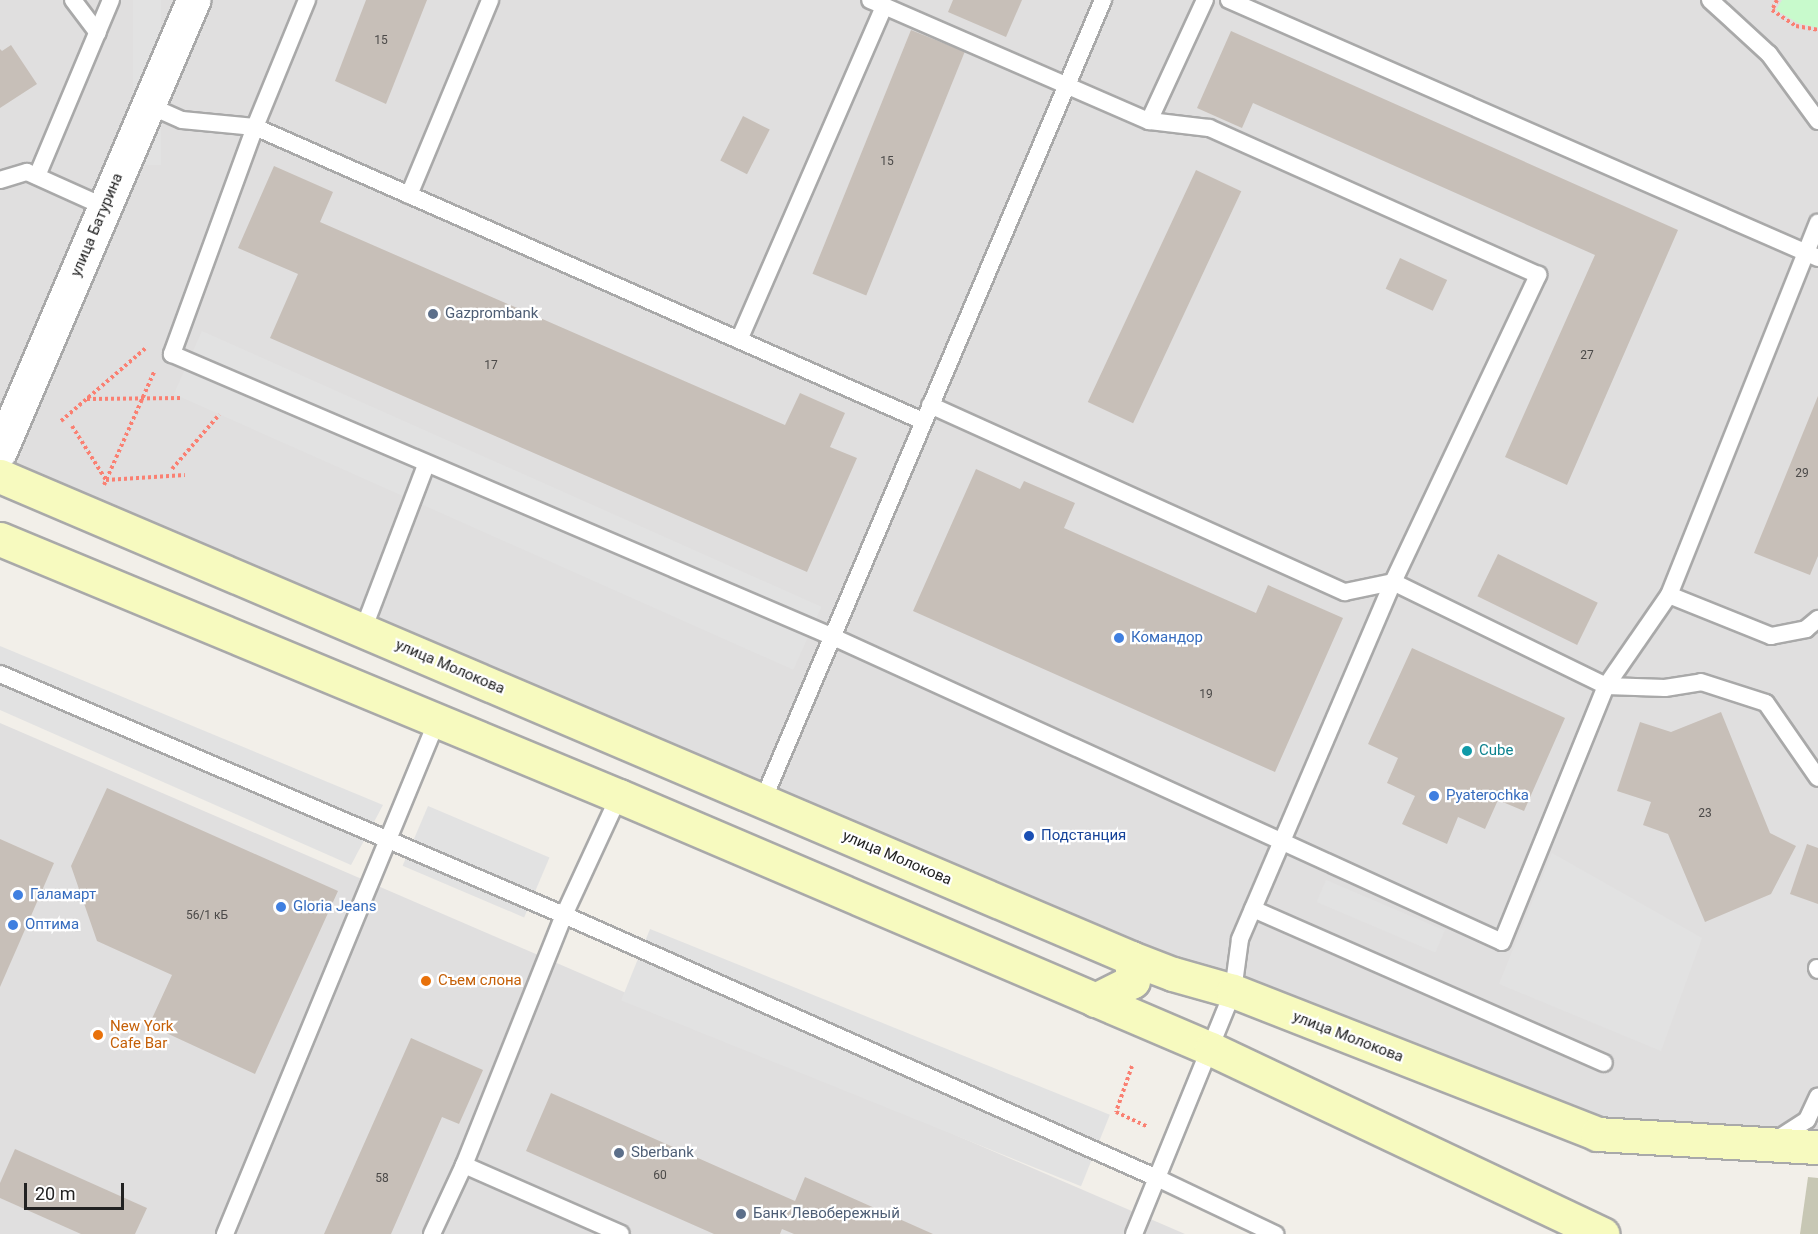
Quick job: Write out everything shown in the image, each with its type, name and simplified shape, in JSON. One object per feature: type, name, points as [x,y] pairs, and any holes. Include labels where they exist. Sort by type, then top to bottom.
[{"type":"main road","name":"улица Молокова","points":[[0,477],[1131,958],[1173,974],[1233,991],[1597,1134],[1818,1147]]},
{"type":"main road","points":[[0,539],[619,796],[1211,1049],[1603,1234]]},
{"type":"main road","points":[[1095,1000],[1133,981],[1131,958]]},
{"type":"street","name":"улица Батурина","points":[[0,451],[193,0]]},
{"type":"lane","points":[[73,0],[98,33]]},
{"type":"lane","points":[[37,176],[111,0]]},
{"type":"lane","points":[[307,0],[255,128],[172,354],[426,465],[831,636],[1502,942],[1606,686],[1669,595],[1812,256],[1818,223]]},
{"type":"lane","points":[[409,195],[490,0]]},
{"type":"lane","points":[[762,800],[1103,0]]},
{"type":"lane","points":[[1149,121],[1205,0]]},
{"type":"lane","points":[[1229,0],[1812,256]]},
{"type":"lane","points":[[1711,0],[1769,54],[1818,121]]},
{"type":"lane","points":[[740,340],[877,3],[1149,121],[1209,128],[1538,275],[1392,582],[1240,939],[1233,991],[1134,1234]]},
{"type":"lane","points":[[148,105],[182,120],[255,128],[740,340],[926,413],[1345,592],[1392,582],[1606,686],[1665,688],[1701,681],[1766,703],[1818,778]]},
{"type":"lane","points":[[0,180],[27,172],[105,207]]},
{"type":"lane","points":[[363,630],[426,465]]},
{"type":"lane","points":[[1669,595],[1771,636],[1806,629],[1818,619]]},
{"type":"lane","points":[[0,674],[564,915],[1157,1178],[1275,1234]]},
{"type":"lane","points":[[225,1234],[437,721]]},
{"type":"lane","points":[[432,1234],[464,1165],[564,915],[619,796]]},
{"type":"lane","points":[[1253,909],[1604,1063]]},
{"type":"lane","points":[[1770,1144],[1807,1120],[1818,1096]]},
{"type":"lane","points":[[464,1165],[621,1234]]},
{"type":"path","points":[[1778,0],[1772,10],[1796,26],[1818,30]]},
{"type":"path","points":[[61,421],[187,313]]},
{"type":"path","points":[[102,488],[157,365]]},
{"type":"path","points":[[86,399],[182,398]]},
{"type":"path","points":[[172,469],[219,415]]},
{"type":"path","points":[[72,426],[106,480]]},
{"type":"path","points":[[106,480],[185,475]]},
{"type":"path","points":[[1132,1066],[1116,1112],[1148,1127]]},
{"type":"shaded area","points":[[0,0],[1818,0],[1818,1147],[1597,1134],[0,476]]},
{"type":"shaded area","points":[[133,0],[161,0],[161,165],[133,165]]},
{"type":"shaded area","points":[[202,331],[821,607],[793,670],[174,394]]},
{"type":"shaded area","points":[[0,646],[383,805],[351,865],[0,710]]},
{"type":"shaded area","points":[[0,723],[1185,1234],[0,1234]]},
{"type":"shaded area","points":[[428,806],[550,858],[524,917],[403,866]]},
{"type":"shaded area","points":[[1552,853],[1702,938],[1661,1051],[1499,984]]},
{"type":"shaded area","points":[[1326,880],[1445,930],[1435,952],[1317,902]]},
{"type":"shaded area","points":[[650,929],[1110,1115],[1081,1186],[621,1000]]},
{"type":"shaded area","points":[[1808,1177],[1818,1178],[1818,1234],[1800,1234]]},
{"type":"green space","points":[[1782,0],[1818,0],[1818,28],[1798,23],[1776,10]]},
{"type":"building","points":[[366,0],[427,0],[386,104],[335,81]]},
{"type":"building","points":[[953,0],[1022,0],[1006,37],[948,12]]},
{"type":"building","points":[[911,30],[965,52],[866,296],[812,274]]},
{"type":"building","points":[[1231,31],[1678,230],[1567,485],[1505,457],[1595,255],[1253,103],[1242,128],[1197,108]]},
{"type":"building","points":[[11,45],[37,84],[0,108],[0,49],[2,51]]},
{"type":"building","points":[[743,116],[770,130],[747,174],[720,161]]},
{"type":"building","points":[[274,166],[333,192],[320,222],[785,425],[800,393],[845,413],[830,447],[857,458],[807,572],[270,338],[298,274],[238,248]]},
{"type":"building","points":[[1196,170],[1241,191],[1133,423],[1088,402]]},
{"type":"building","points":[[1400,258],[1447,280],[1433,311],[1386,289]]},
{"type":"building","points":[[1818,396],[1818,556],[1810,575],[1754,553]]},
{"type":"building","points":[[976,469],[1020,489],[1024,481],[1075,503],[1064,528],[1256,613],[1268,585],[1343,618],[1275,772],[913,611]]},
{"type":"building","points":[[1498,554],[1598,603],[1577,645],[1477,596]]},
{"type":"building","name":"Cube","points":[[1412,648],[1565,718],[1524,811],[1498,800],[1485,829],[1458,817],[1447,844],[1402,824],[1415,796],[1387,783],[1398,758],[1368,744]]},
{"type":"building","points":[[1721,712],[1770,833],[1796,846],[1771,894],[1705,922],[1668,834],[1643,825],[1651,802],[1617,791],[1640,722],[1671,732]]},
{"type":"building","points":[[107,788],[338,891],[255,1074],[149,1025],[172,975],[97,941],[71,866]]},
{"type":"building","name":"Оптима","points":[[0,839],[54,863],[0,987]]},
{"type":"building","points":[[1807,844],[1818,848],[1818,904],[1790,894]]},
{"type":"building","points":[[411,1038],[483,1070],[459,1124],[442,1117],[391,1234],[324,1234]]},
{"type":"building","points":[[551,1093],[795,1201],[805,1177],[933,1234],[794,1234],[782,1229],[780,1234],[714,1234],[526,1151]]},
{"type":"building","points":[[15,1149],[147,1208],[135,1234],[81,1234],[0,1198],[0,1183]]},
{"type":"place","name":"Gazprombank","points":[[433,314]]},
{"type":"place","name":"Командор","points":[[1119,638]]},
{"type":"place","name":"Cube","points":[[1467,751]]},
{"type":"place","name":"Pyaterochka","points":[[1434,796]]},
{"type":"place","name":"Подстанция","points":[[1029,836]]},
{"type":"place","name":"Галамарт","points":[[18,895]]},
{"type":"place","name":"Gloria Jeans","points":[[281,907]]},
{"type":"place","name":"Оптима","points":[[13,925]]},
{"type":"place","name":"Съем слона","points":[[426,981]]},
{"type":"place","name":"New York Cafe Bar","points":[[98,1035]]},
{"type":"place","name":"Sberbank","points":[[619,1153]]},
{"type":"place","name":"Банк Левобережный","points":[[741,1214]]}]
